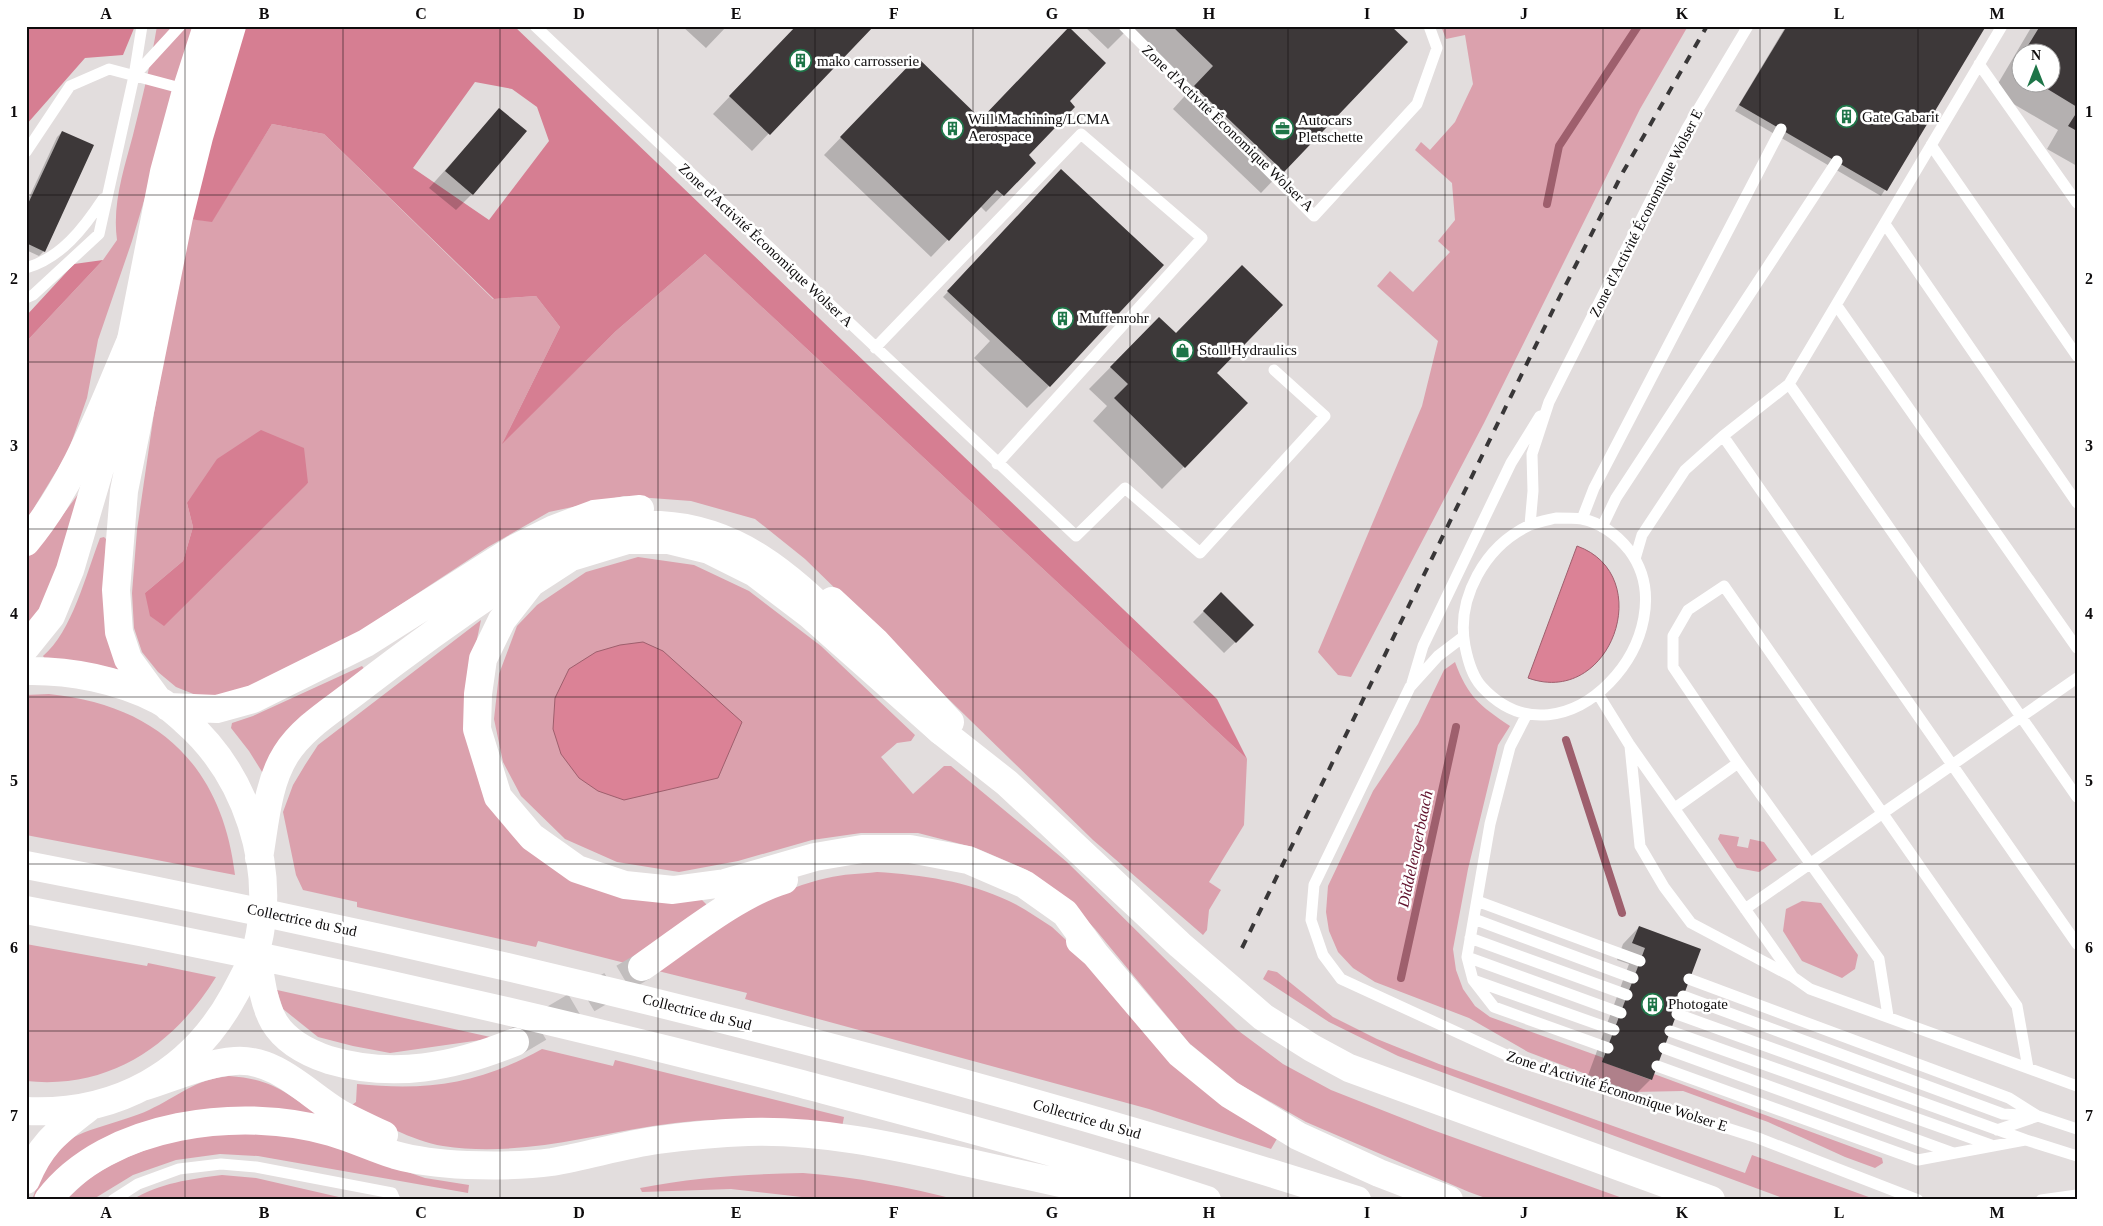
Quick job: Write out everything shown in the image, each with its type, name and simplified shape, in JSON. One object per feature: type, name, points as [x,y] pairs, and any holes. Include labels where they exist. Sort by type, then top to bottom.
[{"type":"main road","points":[[26,647],[51,616],[70,570],[103,458],[131,340],[164,172],[186,91],[207,26]]},
{"type":"main road","points":[[146,1086],[176,1066],[202,1042],[224,1014],[256,948],[262,904],[259,858],[249,813],[230,772],[203,736],[163,703],[128,659],[119,632],[116,590],[124,491],[179,217],[199,137],[232,26]]},
{"type":"main road","points":[[26,542],[40,525],[78,463],[131,340]]},
{"type":"main road","points":[[26,671],[80,675],[120,684],[163,703],[217,709],[253,699],[366,643],[514,549],[554,529],[594,514],[636,509],[671,510],[694,514],[754,537],[792,564],[876,642],[1007,784]]},
{"type":"main road","points":[[259,858],[268,804],[276,777],[286,754],[307,730],[436,630],[559,548],[590,536],[628,526],[661,525],[697,530],[741,545],[777,568],[818,604],[941,731]]},
{"type":"main road","points":[[1449,1200],[1379,1173],[1298,1136],[1229,1094],[1180,1054],[1095,954],[1065,913],[1024,884],[968,860],[910,849],[862,849],[824,856],[724,883],[673,890],[625,885],[577,869],[532,837],[498,797],[477,729],[478,694],[483,659],[502,620],[531,583],[571,557],[627,540],[668,540],[709,550],[755,573],[809,614],[941,731],[1007,784],[1198,960],[1263,1017],[1312,1048],[1367,1074],[1711,1200]]},
{"type":"main road","points":[[642,967],[734,904],[774,883],[822,868],[875,860],[926,861],[974,875],[1014,892],[1057,920],[1095,954]]},
{"type":"main road","name":"Collectrice du Sud","points":[[26,865],[311,921],[712,1015],[916,1069],[1356,1200]]},
{"type":"main road","points":[[26,910],[199,942],[302,964],[649,1044],[902,1110],[1207,1200]]},
{"type":"main road","points":[[256,948],[266,1003],[274,1022],[286,1037],[311,1054],[348,1066],[394,1071],[434,1066],[478,1057],[515,1042]]},
{"type":"main road","points":[[26,1111],[55,1112],[90,1107],[119,1098],[146,1086],[212,1065],[236,1061],[260,1064],[286,1074],[309,1094],[340,1113],[392,1140],[463,1165]]},
{"type":"main road","points":[[26,1180],[34,1161],[50,1138],[90,1107]]},
{"type":"main road","points":[[48,1200],[91,1161],[130,1142],[168,1129],[214,1120],[258,1119],[296,1124],[331,1132],[396,1155],[463,1165],[507,1166],[551,1162],[656,1140],[698,1135],[748,1132],[848,1137],[1138,1200]]},
{"type":"lane","points":[[26,298],[33,295],[99,234],[134,76],[142,26]]},
{"type":"lane","points":[[134,76],[180,26]]},
{"type":"lane","points":[[26,152],[70,86],[108,69],[186,91],[200,85],[219,26]]},
{"type":"lane","name":"Zone d'Activité Économique Wolser A","points":[[535,26],[997,464],[1076,536],[1126,488],[1200,553],[1325,416],[1274,370]]},
{"type":"lane","name":"Zone d'Activité Économique Wolser A","points":[[1124,26],[1314,216],[1417,104],[1437,48],[1429,26]]},
{"type":"lane","name":"Zone d'Activité Économique Wolser E","points":[[1748,26],[1687,128],[1549,402],[1511,463],[1423,646],[1410,687],[1314,885],[1311,920],[1322,955],[1341,980],[1526,1064],[1633,1100],[1758,1138],[1918,1200]]},
{"type":"lane","points":[[1635,559],[1642,535],[1684,470],[1723,436],[1790,384],[2002,26]]},
{"type":"lane","points":[[1980,64],[2077,203]]},
{"type":"lane","points":[[1582,519],[1594,488],[1781,129]]},
{"type":"lane","points":[[875,348],[1081,134],[1202,238],[997,464]]},
{"type":"lane","points":[[1932,145],[2077,356]]},
{"type":"lane","points":[[1602,527],[1616,498],[1837,161]]},
{"type":"lane","points":[[26,268],[38,265],[66,245],[87,223],[107,194]]},
{"type":"lane","points":[[1885,224],[2077,503]]},
{"type":"lane","points":[[1837,306],[2077,648]]},
{"type":"lane","points":[[1790,384],[2077,797]]},
{"type":"lane","name":"Zone d'Activité Économique Wolser E","points":[[1530,525],[1533,491],[1532,454],[1549,402]]},
{"type":"lane","points":[[1723,436],[1951,766],[2077,944]]},
{"type":"lane","points":[[1556,518],[1582,519],[1602,527],[1621,540],[1635,559],[1645,584],[1645,611],[1639,635],[1620,670],[1598,694],[1577,708],[1553,715],[1527,714],[1502,704],[1482,686],[1468,663],[1464,637],[1466,606],[1470,591],[1480,570],[1494,552],[1530,525],[1556,518]]},
{"type":"lane","points":[[1888,1016],[1879,959],[1738,763],[1672,667],[1673,636],[1688,610],[1724,586],[2016,1006],[2028,1068]]},
{"type":"lane","name":"Zone d'Activité Économique Wolser E","points":[[1410,687],[1438,656],[1464,637]]},
{"type":"lane","points":[[1745,909],[2077,678]]},
{"type":"lane","points":[[1598,694],[1630,744],[1793,977]]},
{"type":"lane","points":[[1527,714],[1510,747],[1490,824],[1467,957],[1473,980],[1494,1007],[1608,1048]]},
{"type":"lane","points":[[1630,744],[1640,846],[1664,887],[1691,923],[1793,977],[1810,989],[2077,1086]]},
{"type":"lane","points":[[1675,808],[1738,763]]},
{"type":"lane","points":[[1477,900],[1640,961]]},
{"type":"lane","points":[[1474,919],[1633,978]]},
{"type":"lane","points":[[1470,938],[1627,996]]},
{"type":"lane","points":[[1467,957],[1621,1013]]},
{"type":"lane","points":[[1690,979],[2009,1098],[2038,1116],[2077,1130]]},
{"type":"lane","points":[[1473,980],[1614,1030]]},
{"type":"lane","points":[[1683,996],[2003,1114],[2038,1116]]},
{"type":"lane","points":[[1677,1014],[1997,1130],[2077,1156]]},
{"type":"lane","points":[[1670,1031],[1991,1145]]},
{"type":"lane","points":[[1664,1048],[1955,1153]]},
{"type":"lane","points":[[1657,1066],[1918,1160],[2026,1140]]},
{"type":"lane","points":[[1997,1130],[2038,1116]]},
{"type":"lane","points":[[113,1200],[138,1184],[179,1169],[221,1164],[256,1167],[392,1193],[395,1200]]},
{"type":"lane","points":[[2040,1200],[2077,1195]]},
{"type":"shaded area","points":[[26,26],[135,26],[123,55],[85,58],[26,125]]},
{"type":"shaded area","points":[[157,26],[196,26],[132,241],[98,340],[87,398],[68,452],[26,521],[26,342],[103,260],[117,240],[117,200],[146,81]]},
{"type":"shaded area","points":[[245,26],[514,26],[1217,699],[1247,759],[705,254],[616,331],[502,444],[560,327],[536,296],[494,299],[324,134],[272,124],[212,222],[189,219]],"holes":[[[475,82],[512,89],[537,107],[549,141],[489,220],[413,168]]]},
{"type":"shaded area","points":[[1441,26],[1688,26],[1640,109],[1484,423],[1351,677],[1338,675],[1318,652],[1422,406],[1438,341],[1377,286],[1390,271],[1413,292],[1450,252],[1438,241],[1455,220],[1452,183],[1415,150],[1421,142],[1430,150],[1455,122],[1473,84],[1465,35],[1446,39]]},
{"type":"shaded area","points":[[272,124],[324,134],[493,299],[536,296],[560,327],[503,442],[616,331],[705,254],[1247,759],[1244,825],[1209,882],[1221,890],[1209,910],[1207,930],[1203,935],[1093,840],[805,559],[755,519],[691,501],[624,496],[549,512],[488,547],[350,638],[242,692],[218,697],[196,695],[176,687],[158,672],[142,652],[134,628],[132,593],[137,530],[154,413],[189,219],[212,221]],"holes":[[[308,483],[145,593],[183,561],[193,527],[187,503]]]},
{"type":"shaded area","points":[[103,260],[26,342],[26,316],[74,264]]},
{"type":"shaded area","points":[[261,430],[304,448],[308,483],[164,626],[150,616],[145,593],[183,561],[193,527],[187,503],[217,459]]},
{"type":"shaded area","points":[[79,493],[86,494],[40,620],[26,636],[26,559],[41,544]]},
{"type":"shaded area","points":[[104,537],[106,539],[104,591],[123,670],[45,659],[43,656],[53,646],[70,618],[100,538]]},
{"type":"shaded area","points":[[1577,546],[1602,561],[1615,583],[1619,608],[1614,634],[1601,657],[1582,674],[1557,682],[1528,678]]},
{"type":"shaded area","points":[[638,557],[694,565],[749,591],[821,646],[915,735],[911,741],[897,743],[881,757],[913,794],[944,766],[951,766],[1067,862],[1236,1029],[1283,1064],[1331,1090],[1430,1129],[1628,1200],[1491,1200],[1306,1122],[1239,1084],[1189,1043],[1095,929],[1067,900],[1027,870],[976,848],[918,833],[861,833],[812,840],[738,861],[679,872],[617,862],[565,839],[521,796],[503,762],[494,719],[499,674],[517,626],[537,605],[586,572]]},
{"type":"shaded area","points":[[481,620],[472,663],[520,844],[555,870],[601,891],[699,897],[707,905],[625,963],[538,941],[536,947],[357,907],[357,902],[303,890],[296,875],[283,812],[293,785],[318,745]]},
{"type":"shaded area","points":[[643,642],[663,651],[742,722],[718,778],[624,800],[598,791],[579,778],[561,754],[553,729],[555,698],[569,669],[596,652],[620,645]]},
{"type":"shaded area","points":[[1455,662],[1465,684],[1482,706],[1510,726],[1498,745],[1468,869],[1453,949],[1456,970],[1463,989],[1475,1006],[1490,1017],[1604,1058],[1603,1062],[1651,1080],[1654,1074],[1882,1158],[1883,1163],[1875,1168],[1845,1157],[1768,1122],[1683,1091],[1633,1092],[1528,1052],[1469,1018],[1375,982],[1353,968],[1338,952],[1329,931],[1326,912],[1328,886],[1373,791],[1418,724],[1444,670]]},
{"type":"shaded area","points":[[362,666],[366,671],[264,775],[249,751],[231,728],[232,723],[253,716]]},
{"type":"shaded area","points":[[49,694],[88,700],[122,712],[152,727],[178,748],[199,773],[216,802],[228,836],[235,875],[26,835],[26,695]]},
{"type":"shaded area","points":[[1720,834],[1739,837],[1737,846],[1748,848],[1750,839],[1764,842],[1777,860],[1759,872],[1737,868],[1718,839]]},
{"type":"shaded area","points":[[877,872],[927,877],[977,888],[1015,904],[1052,927],[1278,1137],[1271,1149],[1149,1109],[745,999],[747,993],[654,970],[737,916],[781,893],[827,878]]},
{"type":"shaded area","points":[[1802,901],[1821,903],[1858,955],[1855,969],[1842,978],[1802,961],[1783,931],[1786,909]]},
{"type":"shaded area","points":[[26,944],[147,966],[148,963],[216,977],[180,1023],[160,1042],[137,1058],[112,1070],[85,1078],[57,1082],[26,1081]]},
{"type":"shaded area","points":[[1268,970],[1277,972],[1333,1017],[1377,1039],[1439,1064],[1745,1173],[1752,1155],[1877,1200],[1788,1200],[1398,1056],[1329,1022],[1263,979]]},
{"type":"shaded area","points":[[277,990],[495,1038],[390,1053],[353,1046],[318,1037],[283,1009]]},
{"type":"shaded area","points":[[542,1049],[613,1066],[615,1060],[844,1117],[842,1127],[748,1119],[701,1121],[653,1126],[549,1144],[496,1149],[470,1149],[443,1146],[419,1140],[349,1107],[356,1102],[357,1084],[407,1086],[452,1082],[496,1070]]},
{"type":"shaded area","points":[[229,1076],[257,1080],[269,1084],[289,1095],[323,1119],[213,1112],[38,1200],[32,1200],[50,1158],[68,1140],[90,1130],[149,1110],[206,1081]]},
{"type":"shaded area","points":[[258,1132],[292,1136],[329,1145],[425,1178],[469,1185],[468,1193],[258,1156],[220,1154],[176,1160],[133,1175],[92,1200],[66,1200],[99,1172],[137,1153],[156,1146],[216,1134]]},
{"type":"shaded area","points":[[803,1173],[881,1183],[958,1200],[828,1200],[731,1189],[642,1192],[640,1188],[722,1177]]},
{"type":"shaded area","points":[[222,1175],[256,1178],[352,1200],[132,1200],[153,1189],[187,1180]]},
{"type":"building","name":"mako carrosserie","points":[[796,26],[874,26],[770,135],[729,96]]},
{"type":"building","name":"Autocars Pletschette","points":[[1172,26],[1391,26],[1408,42],[1284,172],[1194,86],[1213,66]]},
{"type":"building","name":"Gate Gabarit","points":[[1787,26],[1986,26],[1887,191],[1739,105]]},
{"type":"building","points":[[2040,26],[2077,26],[2077,107],[2052,92],[2060,92],[2060,42],[2030,42]]},
{"type":"building","name":"Will Machining/LCMA Aerospace","points":[[1069,27],[1106,63],[1070,101],[1075,107],[1029,155],[1036,163],[1004,196],[997,190],[949,241],[840,137],[917,57],[981,119]]},
{"type":"building","points":[[499,108],[527,131],[473,195],[445,171]]},
{"type":"building","points":[[2077,112],[2077,131],[2068,126]]},
{"type":"building","points":[[62,131],[94,145],[45,252],[26,243],[26,208]]},
{"type":"building","points":[[1061,169],[1164,265],[1050,387],[947,291]]},
{"type":"building","name":"Stoll Hydraulics","points":[[1242,265],[1283,305],[1217,373],[1248,403],[1185,468],[1114,398],[1128,384],[1110,367],[1159,317],[1176,333]]},
{"type":"building","points":[[1221,592],[1254,625],[1236,643],[1203,611]]},
{"type":"building","name":"Photogate","points":[[1639,926],[1701,949],[1652,1080],[1602,1062],[1645,948],[1632,943]]},
{"type":"waterway","name":"Diddelengerbaach","points":[[1547,204],[1559,146],[1638,26]]},
{"type":"waterway","name":"Diddelengerbaach","points":[[1401,978],[1456,727]]},
{"type":"waterway","points":[[1566,740],[1622,913]]},
{"type":"tunnel","points":[[515,1042],[642,967]]},
{"type":"railway","points":[[1242,948],[1554,308],[1623,172],[1707,26]]},
{"type":"place","name":"mako carrosserie","points":[[801,61]]},
{"type":"place","name":"Gate Gabarit","points":[[1846,117]]},
{"type":"place","name":"Will Machining/LCMA Aerospace","points":[[952,128]]},
{"type":"place","name":"Autocars Pletschette","points":[[1282,129]]},
{"type":"place","name":"Muffenrohr","points":[[1063,318]]},
{"type":"place","name":"Stoll Hydraulics","points":[[1183,350]]},
{"type":"place","name":"Photogate","points":[[1652,1004]]}]
